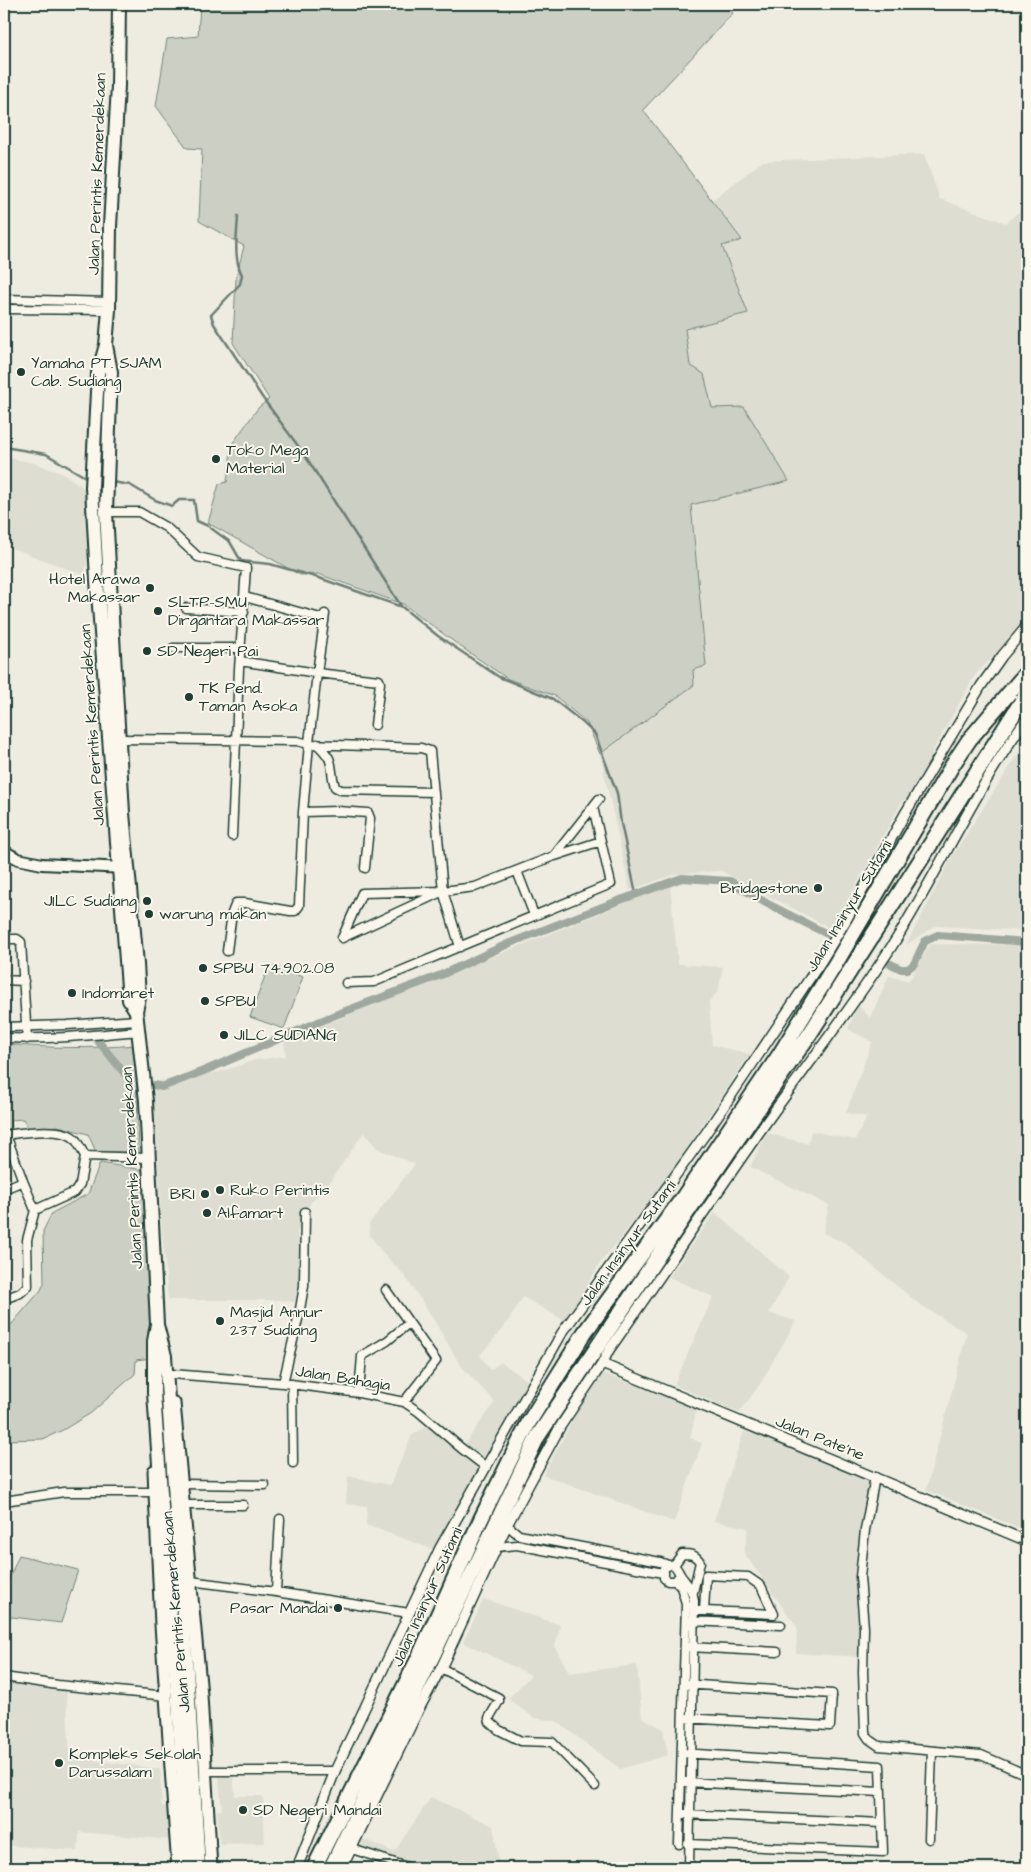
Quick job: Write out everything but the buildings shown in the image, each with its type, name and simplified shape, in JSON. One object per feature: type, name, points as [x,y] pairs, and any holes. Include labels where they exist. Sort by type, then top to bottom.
[{"type":"highway","name":"Jalan Perintis Kemerdekaan","points":[[119,4],[117,96],[110,226],[109,306],[106,345],[98,373],[92,487],[97,580],[123,868],[138,981],[138,1021],[146,1101],[159,1356],[192,1739],[199,1868]]},
{"type":"highway","name":"Jalan Perintis Kemerdekaan","points":[[106,345],[111,372],[106,512],[123,868]]},
{"type":"highway","name":"Jalan Insinyur Sutami","points":[[314,1868],[418,1659],[459,1566],[529,1422],[553,1381],[585,1332],[684,1196],[780,1054],[958,756],[969,740],[1027,672]]},
{"type":"highway","name":"Jalan Insinyur Sutami","points":[[331,1868],[538,1436],[810,1032],[1027,693]]},
{"type":"highway","name":"Jalan Perintis Kemerdekaan","points":[[159,1356],[163,1529],[178,1701],[188,1868]]},
{"type":"main road","points":[[4,850],[18,859],[42,864],[123,868]]},
{"type":"main road","name":"Jalan Perintis Kemerdekaan","points":[[178,1868],[160,1624],[149,1368],[159,1356],[171,1364],[201,1695],[211,1868]]},
{"type":"street","points":[[4,299],[109,306]]},
{"type":"street","points":[[4,309],[109,306]]},
{"type":"street","points":[[106,512],[141,513],[166,528],[198,557],[244,566],[246,568],[232,836]]},
{"type":"street","points":[[227,951],[232,913],[236,903],[290,911],[295,911],[299,906],[303,812],[317,673],[325,617],[245,597]]},
{"type":"street","points":[[186,608],[244,612]]},
{"type":"street","points":[[297,1868],[335,1771],[440,1548],[562,1333],[706,1133],[822,960],[906,812],[981,686],[998,661],[1027,626]]},
{"type":"street","points":[[173,648],[241,648]]},
{"type":"street","points":[[240,661],[379,680],[375,725]]},
{"type":"street","points":[[342,1868],[418,1711],[441,1668],[507,1525],[560,1427],[672,1257],[840,1022],[897,938],[981,790],[1027,718]]},
{"type":"street","points":[[118,738],[237,740],[427,749],[431,755],[443,891],[460,947]]},
{"type":"street","points":[[311,744],[328,754],[332,761],[335,786],[341,790],[434,792]]},
{"type":"street","points":[[554,856],[599,798]]},
{"type":"street","points":[[346,983],[374,982],[611,884],[592,807]]},
{"type":"street","points":[[303,812],[337,811],[368,813],[370,818],[364,868]]},
{"type":"street","points":[[443,891],[342,938],[362,893],[443,891],[475,887],[554,856],[601,841]]},
{"type":"street","points":[[517,871],[534,915]]},
{"type":"street","points":[[4,939],[17,939],[21,942],[27,1039]]},
{"type":"street","points":[[4,980],[24,981]]},
{"type":"street","points":[[4,1027],[138,1021]]},
{"type":"street","points":[[4,1038],[27,1039],[101,1035],[138,1021]]},
{"type":"street","points":[[4,1299],[20,1293],[28,1286],[27,1240],[35,1210],[5,1135],[43,1132],[63,1133],[75,1140],[85,1156],[80,1184],[75,1192],[35,1210]]},
{"type":"street","points":[[85,1156],[149,1158]]},
{"type":"street","points":[[4,1189],[23,1181]]},
{"type":"street","points":[[283,1383],[304,1286],[305,1212]]},
{"type":"street","points":[[386,1290],[435,1358],[436,1363],[404,1402]]},
{"type":"street","points":[[359,1393],[362,1356],[387,1341],[409,1323]]},
{"type":"street","name":"Jalan Pate'ne","points":[[602,1364],[1027,1541]]},
{"type":"street","name":"Jalan Bahagia","points":[[172,1374],[292,1384],[359,1393],[404,1402],[486,1467]]},
{"type":"street","points":[[292,1384],[293,1463]]},
{"type":"street","points":[[875,1477],[865,1530],[860,1577],[864,1628],[864,1730],[869,1739],[879,1746],[981,1754],[1027,1775]]},
{"type":"street","points":[[182,1484],[265,1485]]},
{"type":"street","points":[[4,1502],[64,1492],[154,1492]]},
{"type":"street","points":[[183,1505],[243,1505]]},
{"type":"street","points":[[276,1592],[280,1519]]},
{"type":"street","points":[[507,1525],[519,1535],[671,1565],[678,1568],[693,1594]]},
{"type":"street","points":[[517,1545],[515,1541],[519,1535]]},
{"type":"street","points":[[497,1547],[517,1545],[663,1573]]},
{"type":"street","points":[[679,1844],[684,1684],[690,1621],[685,1595],[681,1587],[675,1581],[668,1581],[664,1578],[663,1573],[664,1568],[671,1565],[682,1554],[696,1556],[700,1562],[694,1584],[694,1611],[690,1621]]},
{"type":"street","points":[[675,1581],[680,1574]]},
{"type":"street","points":[[694,1611],[774,1614],[761,1586],[748,1577],[706,1575],[704,1611]]},
{"type":"street","points":[[190,1581],[276,1592],[409,1614]]},
{"type":"street","points":[[690,1621],[781,1625]]},
{"type":"street","points":[[689,1647],[777,1652]]},
{"type":"street","points":[[689,1647],[693,1684],[688,1844],[689,1868]]},
{"type":"street","points":[[441,1668],[499,1698],[499,1702],[488,1718],[495,1727],[521,1741],[552,1742],[595,1786]]},
{"type":"street","points":[[4,1677],[58,1685],[166,1696]]},
{"type":"street","points":[[683,1718],[830,1726],[832,1694],[684,1684]]},
{"type":"street","points":[[929,1839],[932,1751]]},
{"type":"street","points":[[682,1753],[880,1766],[883,1852],[688,1844]]},
{"type":"street","points":[[205,1771],[335,1771]]},
{"type":"street","points":[[681,1782],[881,1792]]},
{"type":"street","points":[[680,1813],[882,1823]]},
{"type":"street","points":[[352,1849],[410,1868]]},
{"type":"shaded area","points":[[200,4],[726,4],[733,13],[643,110],[742,240],[722,246],[748,313],[685,329],[690,365],[704,374],[712,408],[744,407],[789,481],[691,505],[706,666],[693,670],[694,685],[600,754],[587,723],[555,696],[508,679],[403,604],[318,574],[300,575],[208,523],[219,484],[227,482],[232,444],[258,408],[269,399],[233,343],[236,278],[244,246],[199,221],[202,149],[187,148],[156,106],[167,39],[198,36]]},
{"type":"shaded area","points":[[924,154],[940,199],[1006,223],[1027,205],[1027,623],[976,674],[933,750],[930,764],[906,800],[903,800],[832,929],[721,871],[676,874],[630,890],[600,754],[694,685],[696,547],[691,505],[712,408],[704,374],[690,366],[685,329],[748,313],[722,246],[742,240],[712,200],[763,161]]},
{"type":"shaded area","points":[[4,457],[34,463],[64,474],[87,490],[90,551],[84,575],[4,545]]},
{"type":"shaded area","points":[[1027,740],[1027,931],[935,926],[906,945],[953,855]]},
{"type":"shaded area","points":[[670,885],[678,964],[723,967],[718,992],[709,1001],[712,1045],[750,1054],[657,1193],[601,1262],[565,1321],[523,1297],[503,1329],[480,1355],[490,1370],[501,1362],[528,1381],[485,1461],[465,1444],[495,1402],[461,1366],[429,1312],[404,1275],[381,1251],[370,1235],[369,1224],[415,1164],[378,1149],[364,1132],[327,1186],[311,1202],[297,1232],[302,1264],[295,1302],[278,1300],[168,1300],[153,1082],[219,1072],[255,1060],[286,1056],[284,1041]]},
{"type":"shaded area","points":[[930,944],[1027,945],[1027,1531],[926,1490],[967,1333],[919,1304],[845,1243],[823,1233],[829,1205],[750,1167],[767,1133],[808,1144],[811,1131],[855,1140],[867,1117],[846,1113],[872,1042],[848,1029],[858,1005],[870,1018],[889,976],[909,981]]},
{"type":"shaded area","points":[[269,965],[303,977],[284,1029],[250,1017]]},
{"type":"shaded area","points":[[4,1044],[69,1048],[135,1045],[139,1152],[96,1152],[88,1134],[58,1126],[29,1129],[23,1119],[10,1120],[12,1133],[4,1135]]},
{"type":"shaded area","points":[[100,1163],[144,1170],[152,1358],[136,1360],[135,1374],[91,1413],[63,1430],[43,1439],[4,1440],[4,1333],[41,1290],[44,1283],[43,1231],[52,1213],[88,1194]]},
{"type":"shaded area","points":[[715,1212],[789,1277],[769,1313],[796,1321],[760,1384],[739,1413],[674,1385],[713,1297],[669,1277]]},
{"type":"shaded area","points":[[599,1372],[697,1408],[690,1438],[702,1443],[674,1522],[543,1475]]},
{"type":"shaded area","points":[[428,1426],[480,1467],[435,1550],[366,1525],[367,1506],[346,1504],[348,1476],[390,1485],[412,1435]]},
{"type":"shaded area","points":[[744,1431],[782,1442],[880,1485],[863,1571],[862,1657],[796,1653],[797,1627],[744,1553],[748,1528],[714,1521]]},
{"type":"shaded area","points":[[19,1555],[78,1570],[61,1623],[4,1616],[4,1591]]},
{"type":"shaded area","points":[[484,1599],[560,1625],[555,1647],[569,1673],[637,1665],[642,1717],[663,1729],[668,1755],[620,1769],[556,1721],[534,1718],[508,1699],[531,1675],[463,1642]]},
{"type":"shaded area","name":"Kompleks Sekolah Darussalam","points":[[4,1680],[66,1690],[70,1757],[160,1769],[162,1806],[168,1807],[173,1840],[79,1832],[78,1851],[4,1845]]},
{"type":"shaded area","name":"SD Negeri Mandai","points":[[233,1776],[235,1796],[263,1796],[265,1843],[220,1844],[217,1811],[222,1810],[219,1777]]},
{"type":"shaded area","points":[[431,1797],[493,1826],[500,1868],[420,1868],[390,1863],[355,1847],[361,1838],[394,1852]]},
{"type":"waterway","points":[[238,216],[237,261],[242,275],[240,284],[211,315],[214,324],[262,397],[304,454],[401,606]]},
{"type":"waterway","points":[[4,447],[46,454],[87,478]]},
{"type":"waterway","points":[[112,482],[130,485],[155,500],[172,506],[179,500],[194,500],[197,521],[208,526],[230,542],[241,561],[270,564],[319,578],[402,607],[438,636],[499,677],[553,699],[595,734],[617,793],[621,823],[636,894]]},
{"type":"waterway","points":[[154,1085],[162,1087],[206,1070],[335,1015],[441,975],[510,943],[682,878],[730,881],[766,903],[835,938]]},
{"type":"waterway","points":[[891,964],[901,969],[908,969],[914,964],[925,941],[938,935],[1027,942]]},
{"type":"waterway","points":[[98,1041],[126,1075]]},
{"type":"place","name":"Yamaha PT. SJAM Cab. Sudiang","points":[[21,372]]},
{"type":"place","name":"Toko Mega Material","points":[[216,459]]},
{"type":"place","name":"Hotel Arawa Makassar","points":[[150,588]]},
{"type":"place","name":"SLTP-SMU Dirgantara Makassar","points":[[158,611]]},
{"type":"place","name":"SD Negeri Pai","points":[[147,651]]},
{"type":"place","name":"TK Pend. Taman Asoka","points":[[189,697]]},
{"type":"place","name":"Bridgestone","points":[[818,888]]},
{"type":"place","name":"JILC Sudiang","points":[[147,901]]},
{"type":"place","name":"warung makan","points":[[149,914]]},
{"type":"place","name":"SPBU 74.902.08","points":[[203,968]]},
{"type":"place","name":"Indomaret","points":[[72,993]]},
{"type":"place","name":"SPBU","points":[[205,1001]]},
{"type":"place","name":"JILC SUDIANG","points":[[224,1035]]},
{"type":"place","name":"Ruko Perintis","points":[[220,1190]]},
{"type":"place","name":"BRI","points":[[205,1194]]},
{"type":"place","name":"Alfamart","points":[[207,1213]]},
{"type":"place","name":"Masjid Annur 237 Sudiang","points":[[220,1321]]},
{"type":"place","name":"Pasar Mandai","points":[[338,1608]]},
{"type":"place","name":"Kompleks Sekolah Darussalam","points":[[59,1763]]},
{"type":"place","name":"SD Negeri Mandai","points":[[243,1810]]}]
